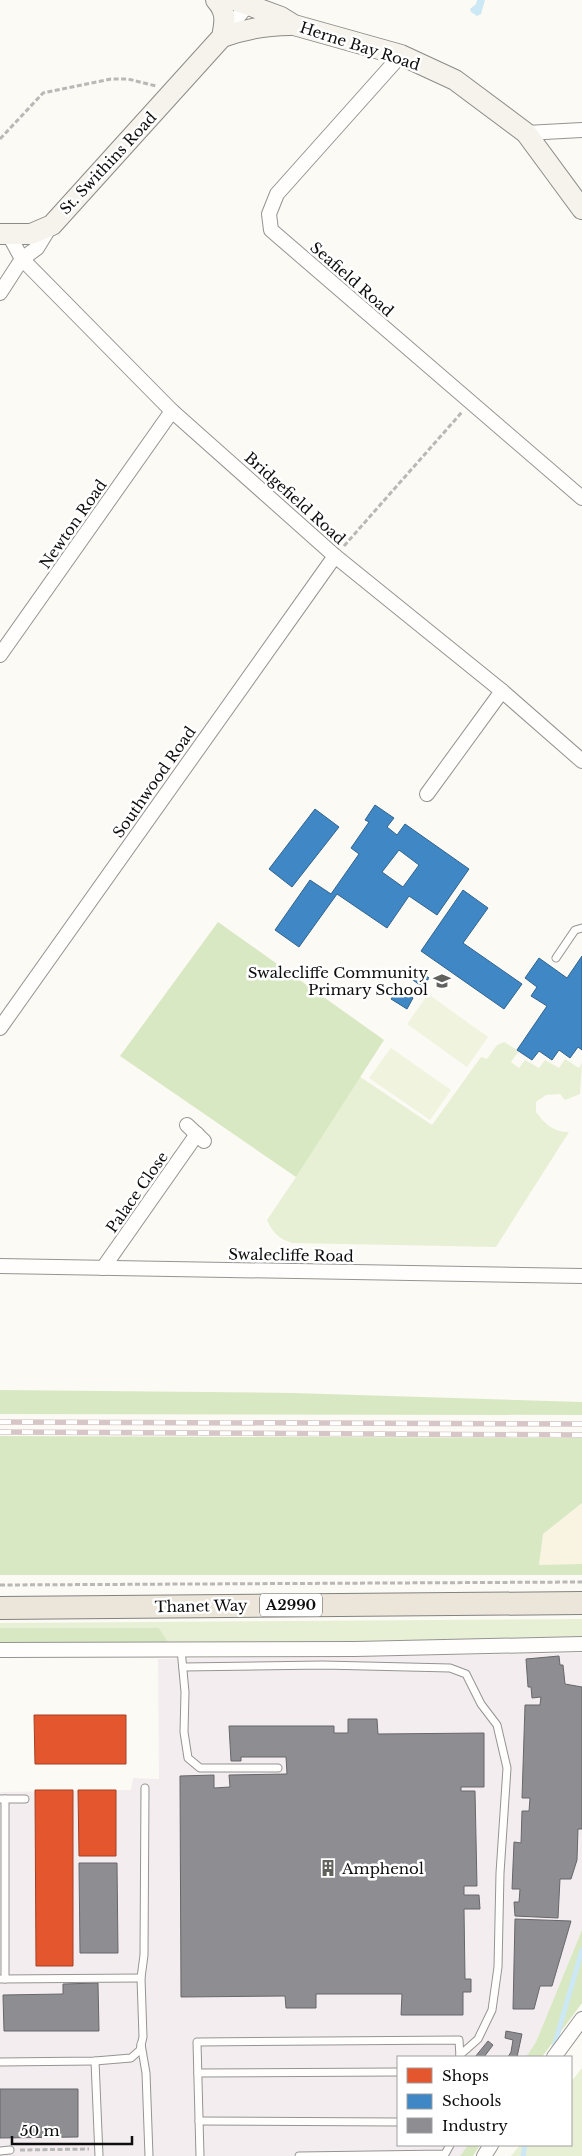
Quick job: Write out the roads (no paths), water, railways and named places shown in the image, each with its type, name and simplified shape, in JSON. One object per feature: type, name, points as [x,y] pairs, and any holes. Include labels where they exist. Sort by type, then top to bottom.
[{"type":"main road","points":[[216,0],[222,7],[225,20],[222,37]]},
{"type":"main road","name":"Herne Bay Road","points":[[245,2],[281,17],[294,25],[401,55],[455,80],[526,133],[582,209]]},
{"type":"main road","points":[[222,37],[246,28],[267,25],[294,25]]},
{"type":"main road","name":"St. Swithins Road","points":[[52,225],[222,37]]},
{"type":"main road","points":[[4,235],[31,234],[52,225]]},
{"type":"main road","name":"Thanet Way","points":[[0,1608],[582,1603]]},
{"type":"street","points":[[222,37],[245,2]]},
{"type":"street","name":"Seafield Road","points":[[401,55],[277,194],[269,214],[271,230],[582,498]]},
{"type":"street","points":[[526,133],[582,130]]},
{"type":"street","name":"St. Swithins Road","points":[[0,293],[22,259],[37,248],[52,225]]},
{"type":"street","name":"Bridgefield Road","points":[[4,235],[22,259],[172,411],[335,556],[502,691],[582,762]]},
{"type":"street","name":"Newton Road","points":[[0,655],[172,411]]},
{"type":"street","name":"Southwood Road","points":[[0,1028],[335,556]]},
{"type":"street","points":[[427,794],[502,691]]},
{"type":"street","name":"Palace Close","points":[[103,1268],[196,1133]]},
{"type":"street","name":"Swalecliffe Road","points":[[0,1266],[582,1276]]},
{"type":"street","points":[[0,1650],[355,1650],[582,1644]]},
{"type":"street","points":[[558,2052],[582,2019]]},
{"type":"lane","points":[[556,958],[575,930],[582,928]]},
{"type":"lane","points":[[181,1650],[184,1732],[188,1758],[200,1768],[278,1768]]},
{"type":"lane","points":[[183,1667],[323,1665],[450,1668],[466,1674],[481,1704],[497,1725],[507,1768],[500,1873],[498,1967],[492,2010],[478,2039],[460,2056]]},
{"type":"lane","points":[[0,2062],[95,2061],[131,2058],[140,2050],[143,2037],[141,1978],[144,1955],[145,1788]]},
{"type":"lane","points":[[25,1799],[2,1799],[3,1979],[141,1978]]},
{"type":"lane","points":[[200,2156],[197,2042],[460,2040],[460,2056]]},
{"type":"lane","points":[[141,2044],[147,2082],[149,2156]]},
{"type":"lane","points":[[95,2061],[99,2152]]},
{"type":"lane","points":[[198,2073],[397,2072]]},
{"type":"lane","points":[[199,2121],[397,2122]]},
{"type":"lane","points":[[299,2156],[445,2154],[449,2146]]},
{"type":"lane","points":[[0,2151],[10,2150]]},
{"type":"water","points":[[477,0],[485,0],[481,14],[477,16],[470,9],[476,4]]},
{"type":"waterway","points":[[553,2050],[582,1950]]},
{"type":"waterway","points":[[523,2156],[525,2146]]},
{"type":"railway","points":[[0,1422],[582,1424]]},
{"type":"railway","points":[[0,1432],[582,1435]]},
{"type":"place","name":"Swalecliffe Community Primary School","points":[[442,981]]},
{"type":"place","name":"Amphenol","points":[[328,1868]]}]
